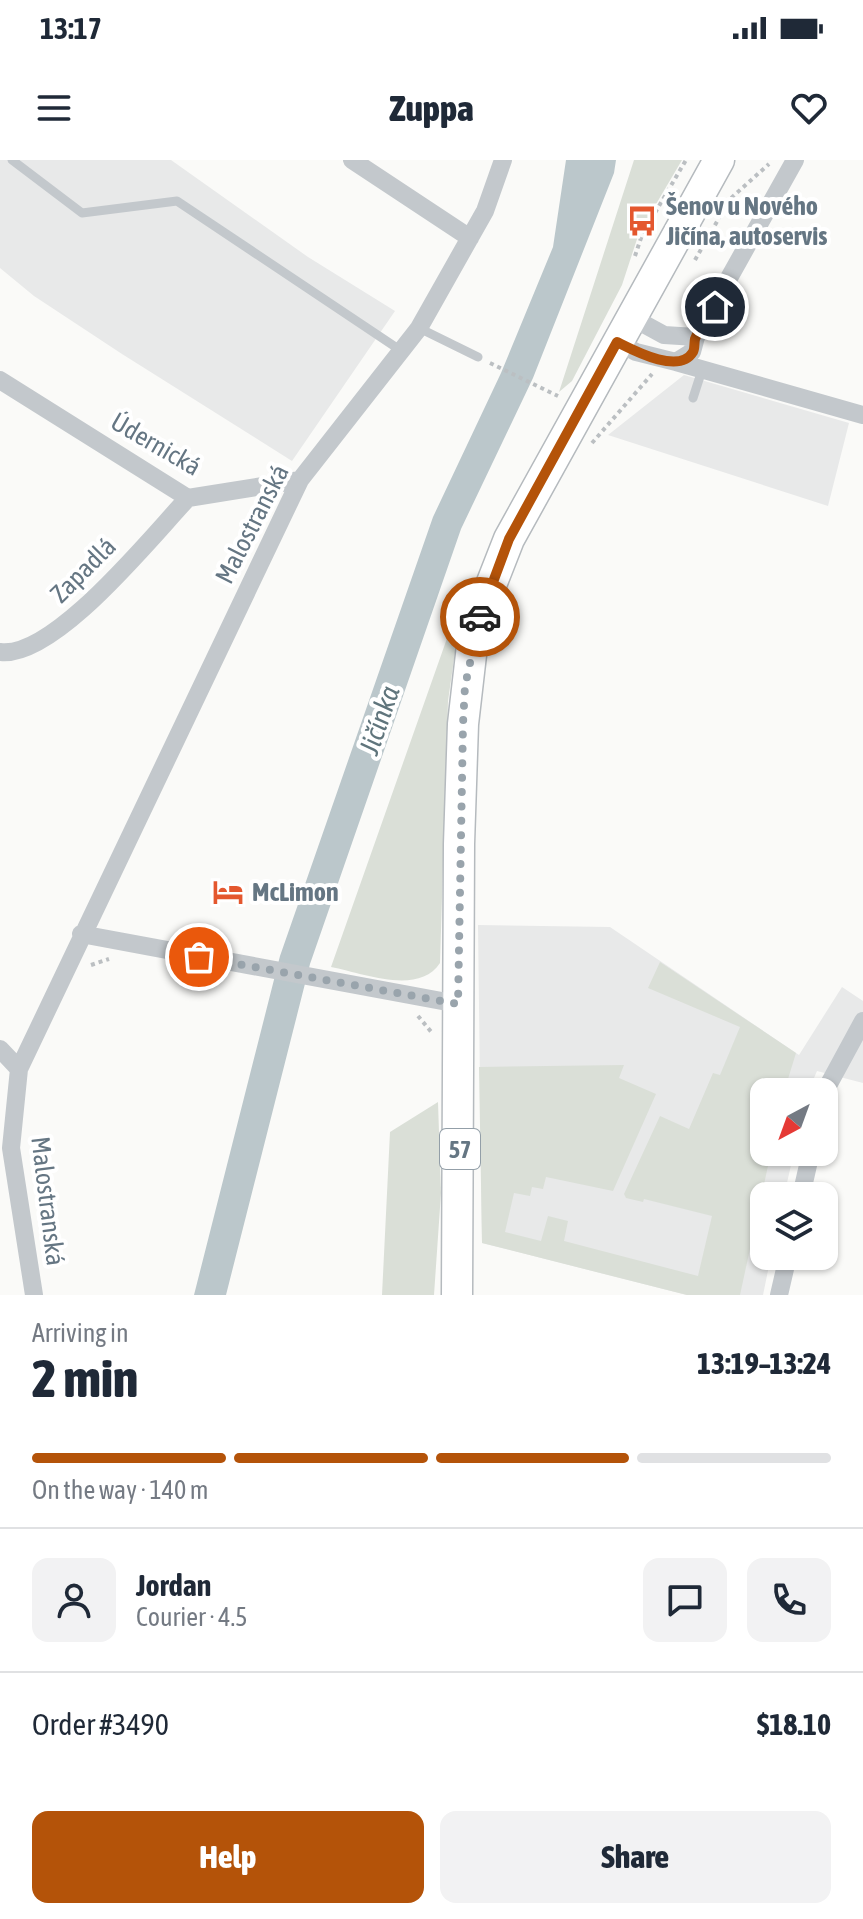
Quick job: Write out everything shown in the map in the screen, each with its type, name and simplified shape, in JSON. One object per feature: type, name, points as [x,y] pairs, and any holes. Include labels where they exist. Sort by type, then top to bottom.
[{"type":"main road","name":"57","points":[[457,1295],[457,1043],[463,724],[472,646],[482,608],[509,539],[719,160]]},
{"type":"street","points":[[352,160],[470,238]]},
{"type":"street","name":"Malostranská","points":[[34,1295],[11,1148],[19,1069],[300,480],[419,328],[485,211],[503,160]]},
{"type":"street","points":[[676,362],[692,352],[696,337],[782,160]]},
{"type":"street","points":[[624,329],[696,337]]},
{"type":"street","points":[[624,329],[657,358],[703,367],[863,415]]},
{"type":"street","points":[[696,337],[703,367]]},
{"type":"street","name":"Údernická","points":[[0,380],[188,498],[300,480]]},
{"type":"street","name":"Zapadlá","points":[[0,652],[15,653],[71,622],[188,498]]},
{"type":"street","points":[[81,934],[458,1004]]},
{"type":"street","points":[[832,1078],[863,1021]]},
{"type":"street","points":[[0,1049],[19,1069]]},
{"type":"street","points":[[779,1295],[785,1270]]},
{"type":"lane","points":[[12,160],[82,213],[177,201],[403,352]]},
{"type":"lane","points":[[419,328],[478,357]]},
{"type":"lane","points":[[693,398],[703,367]]},
{"type":"path","points":[[771,174],[782,160]]},
{"type":"path","points":[[691,265],[730,199],[782,160]]},
{"type":"path","points":[[478,357],[558,396]]},
{"type":"path","points":[[584,451],[653,372],[657,358]]},
{"type":"path","points":[[410,1011],[421,1018],[440,1044],[457,1043]]},
{"type":"shaded area","points":[[0,160],[171,160],[308,257],[395,311],[292,461],[34,296],[0,268]]},
{"type":"shaded area","points":[[634,160],[682,160],[639,233],[622,285],[572,381],[559,392]]},
{"type":"shaded area","points":[[684,375],[849,423],[828,506],[608,435]]},
{"type":"shaded area","points":[[451,627],[458,631],[448,701],[440,963],[431,973],[404,980],[389,980],[331,967]]},
{"type":"shaded area","points":[[478,925],[610,927],[799,1055],[842,987],[863,1001],[863,1083],[817,1071],[814,1078],[750,1078],[750,1166],[791,1166],[787,1182],[750,1182],[750,1270],[768,1270],[763,1295],[687,1295],[482,1243]]},
{"type":"shaded area","points":[[660,962],[796,1053],[788,1078],[750,1078],[750,1166],[768,1166],[764,1182],[750,1182],[750,1249],[740,1295],[687,1295],[482,1243],[479,1067],[624,1065],[619,1078],[656,1094],[613,1191],[546,1177],[543,1189],[532,1187],[530,1196],[514,1193],[505,1232],[541,1241],[548,1216],[568,1221],[564,1241],[698,1276],[712,1216],[644,1199],[643,1202],[626,1198],[624,1194],[660,1116],[689,1129],[713,1073],[720,1075],[740,1027],[648,988]]},
{"type":"shaded area","points":[[438,1102],[441,1193],[434,1295],[382,1295],[390,1132]]},
{"type":"water","name":"Jičínka","points":[[566,160],[616,160],[614,173],[533,378],[461,529],[310,964],[226,1295],[194,1295],[280,956],[433,517],[501,373],[553,247]]},
{"type":"way so far","points":[[199,957],[458,1004],[459,844],[465,686],[480,617]]},
{"type":"place","name":"Šenov u Nového Jičína, autoservis","points":[[642,221]]},
{"type":"place","name":"McLimon","points":[[228,892]]},
{"type":"route","points":[[480,617],[509,539],[617,342],[636,352],[676,362],[692,352],[696,337],[715,307]]}]
